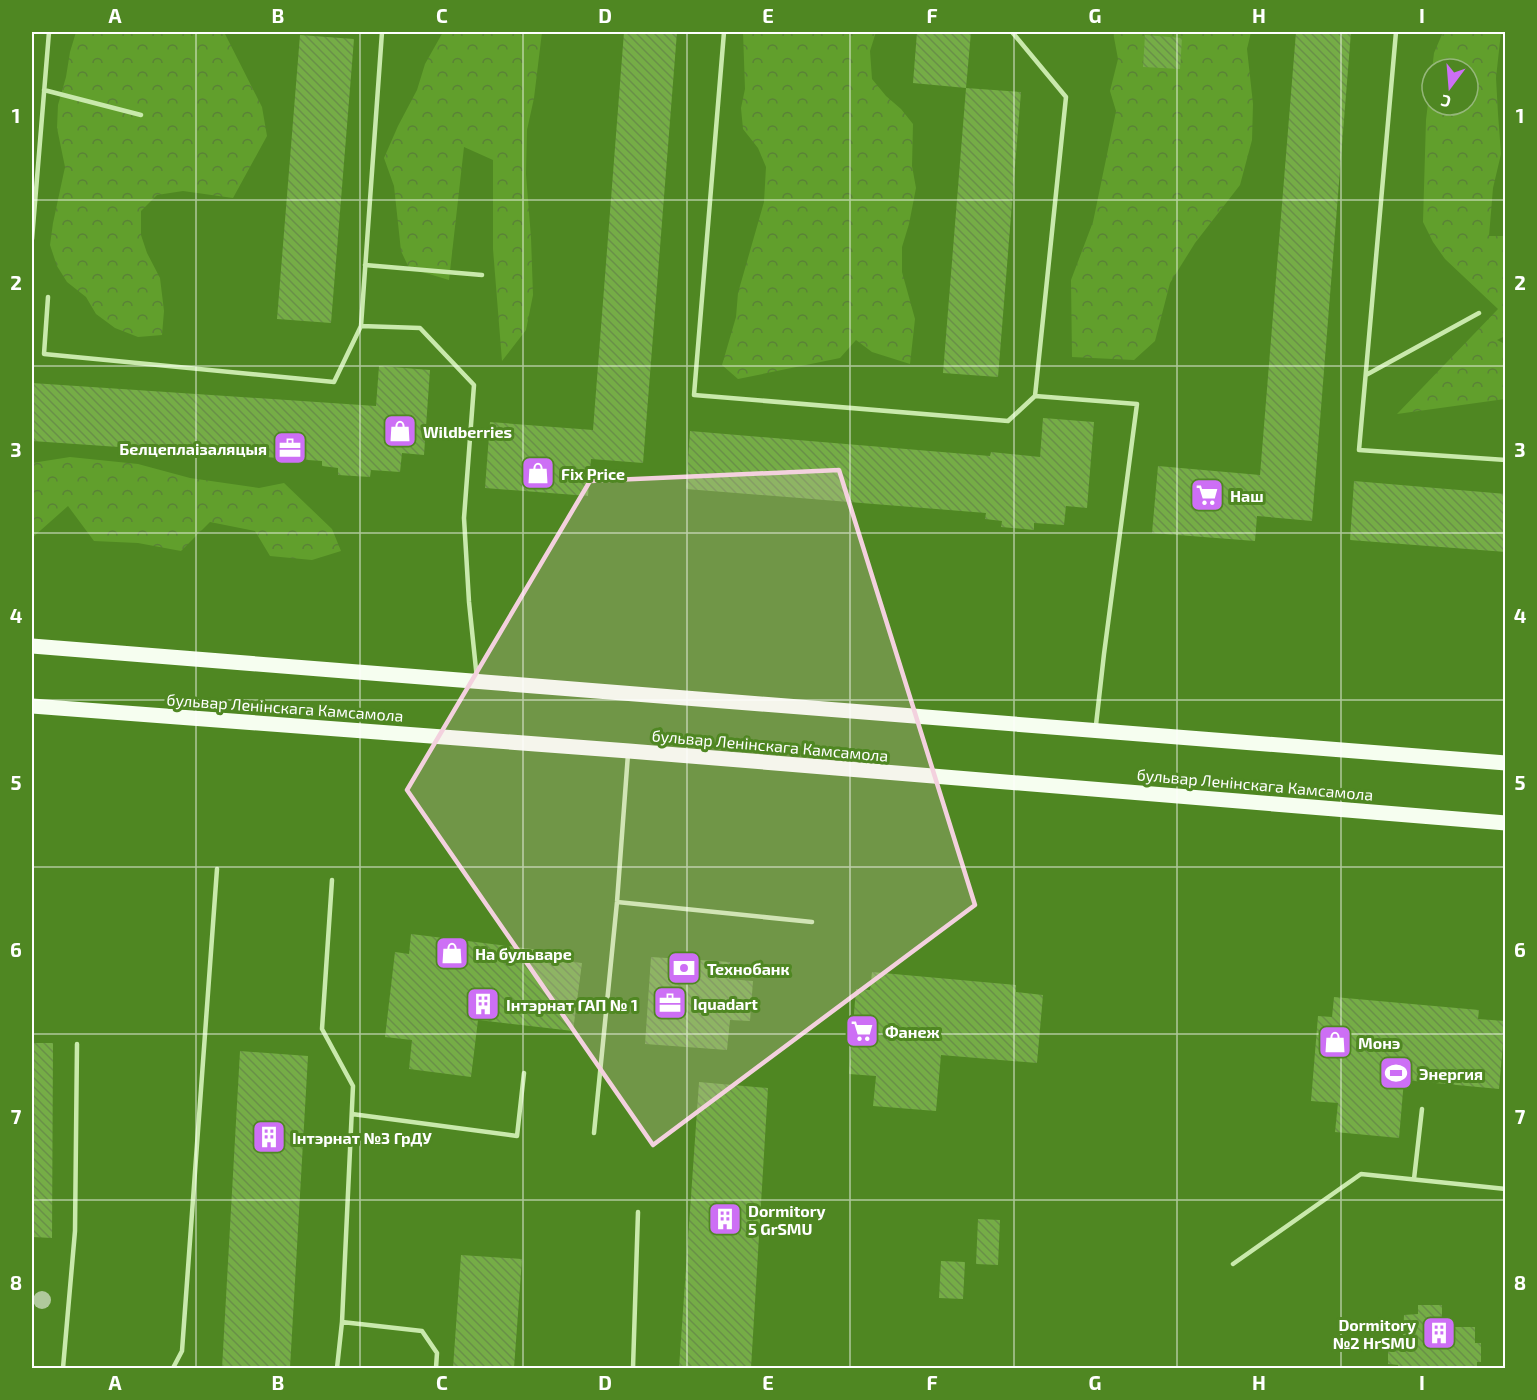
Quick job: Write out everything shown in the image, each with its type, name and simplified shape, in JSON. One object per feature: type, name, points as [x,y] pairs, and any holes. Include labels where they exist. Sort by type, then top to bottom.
[{"type":"main road","points":[[32,646],[1095,728],[1506,763]]},
{"type":"main road","name":"бульвар Ленінскага Камсамола","points":[[32,706],[628,751],[1506,823]]},
{"type":"lane","points":[[32,239],[50,32]]},
{"type":"lane","points":[[48,297],[45,355],[334,382],[361,326],[382,32]]},
{"type":"lane","points":[[724,32],[694,396],[1008,421],[1035,396],[1066,97],[1012,32]]},
{"type":"lane","points":[[1396,32],[1359,450],[1506,460]]},
{"type":"lane","points":[[44,90],[141,115]]},
{"type":"lane","points":[[366,265],[482,274]]},
{"type":"lane","points":[[1366,375],[1479,313]]},
{"type":"lane","points":[[361,326],[420,328],[474,385],[464,518],[477,682]]},
{"type":"lane","points":[[1035,396],[1137,404],[1095,728]]},
{"type":"lane","points":[[594,1133],[617,902],[628,751]]},
{"type":"lane","points":[[173,1368],[182,1351],[217,869]]},
{"type":"lane","points":[[332,880],[322,1029],[353,1086],[342,1322],[337,1368]]},
{"type":"lane","points":[[617,902],[812,922]]},
{"type":"lane","points":[[63,1368],[75,1231],[78,1044]]},
{"type":"lane","points":[[352,1114],[517,1136],[524,1072]]},
{"type":"lane","points":[[1414,1179],[1422,1109]]},
{"type":"lane","points":[[1233,1264],[1361,1174],[1506,1189]]},
{"type":"lane","points":[[633,1368],[638,1212]]},
{"type":"lane","points":[[342,1322],[422,1330],[437,1353],[436,1368]]},
{"type":"highlighted area","points":[[839,470],[975,905],[653,1145],[407,790],[590,481]]},
{"type":"green space","points":[[76,32],[224,32],[262,107],[267,136],[233,198],[183,191],[157,195],[141,211],[141,235],[160,278],[164,311],[162,335],[138,337],[115,328],[96,314],[86,297],[67,282],[57,266],[50,245],[65,167],[57,128],[58,105]]},
{"type":"green space","points":[[443,32],[542,32],[534,98],[527,130],[526,174],[533,295],[526,330],[502,361],[493,249],[493,160],[464,147],[449,280],[409,268],[401,251],[394,186],[384,158],[417,90],[425,64]]},
{"type":"green space","points":[[743,32],[876,32],[870,51],[872,79],[913,124],[912,166],[916,188],[902,247],[902,272],[915,319],[910,364],[872,352],[856,340],[840,358],[738,379],[722,365],[736,317],[738,293],[764,202],[766,167],[758,148],[743,129],[741,108],[745,89]]},
{"type":"green space","points":[[1113,32],[1251,32],[1247,49],[1253,104],[1252,140],[1240,185],[1195,243],[1170,283],[1155,341],[1134,360],[1072,357],[1071,280],[1093,222],[1116,111],[1110,91],[1118,59]]},
{"type":"green space","points":[[1443,32],[1501,32],[1496,78],[1501,154],[1493,188],[1489,236],[1505,236],[1505,336],[1497,340],[1505,344],[1505,399],[1397,414],[1498,309],[1445,259],[1423,222],[1426,117],[1480,117],[1480,57],[1434,57]]},
{"type":"green space","points":[[70,457],[138,464],[190,478],[259,488],[284,483],[332,529],[341,551],[312,560],[270,556],[255,531],[210,522],[181,551],[138,543],[94,541],[68,506],[32,538],[32,463]]},
{"type":"building","points":[[624,32],[677,32],[643,463],[591,459],[588,496],[485,488],[490,422],[593,430]]},
{"type":"building","points":[[917,32],[971,32],[966,88],[913,83]]},
{"type":"building","points":[[1296,32],[1351,32],[1312,521],[1257,516],[1255,541],[1152,533],[1158,466],[1260,475]]},
{"type":"building","points":[[300,35],[354,39],[331,323],[277,319]]},
{"type":"building","points":[[1145,35],[1182,38],[1180,69],[1143,67]]},
{"type":"building","points":[[966,88],[1021,92],[998,377],[943,373]]},
{"type":"building","points":[[379,366],[430,370],[424,455],[402,453],[400,472],[371,470],[370,477],[338,475],[338,468],[322,466],[322,461],[32,441],[32,383],[376,406]]},
{"type":"building","points":[[1043,418],[1094,422],[1087,508],[1066,506],[1064,525],[1034,523],[1034,530],[1001,527],[1002,521],[985,519],[986,513],[686,489],[690,431],[990,456],[991,452],[1040,457]]},
{"type":"building","points":[[1354,481],[1506,494],[1506,552],[1350,540]]},
{"type":"building","name":"Інтэрнат ГАП № 1","points":[[411,934],[556,952],[555,960],[582,963],[573,1031],[478,1020],[471,1077],[409,1069],[412,1040],[385,1037],[395,952],[409,954]]},
{"type":"building","points":[[651,957],[730,962],[729,979],[753,981],[750,1021],[730,1020],[727,1050],[645,1044]]},
{"type":"building","points":[[872,972],[1016,985],[1016,992],[1043,995],[1037,1063],[941,1055],[936,1111],[873,1106],[876,1076],[849,1074],[856,989],[870,990]]},
{"type":"building","points":[[1334,997],[1479,1010],[1478,1019],[1505,1021],[1499,1089],[1404,1080],[1399,1138],[1335,1132],[1338,1103],[1311,1101],[1318,1016],[1332,1017]]},
{"type":"building","points":[[32,1043],[53,1043],[52,1238],[32,1237]]},
{"type":"building","name":"Інтэрнат №3 ГрДУ","points":[[240,1051],[308,1056],[290,1368],[222,1368]]},
{"type":"building","name":"Dormitory 5 GrSMU","points":[[699,1082],[768,1088],[751,1368],[679,1368]]},
{"type":"building","points":[[978,1219],[1000,1220],[998,1265],[976,1264]]},
{"type":"building","points":[[461,1255],[522,1259],[514,1368],[453,1368]]},
{"type":"building","points":[[941,1261],[965,1262],[963,1299],[939,1298]]},
{"type":"building","name":"Dormitory №2 HrSMU","points":[[1418,1305],[1442,1305],[1442,1327],[1475,1327],[1475,1343],[1481,1343],[1481,1362],[1477,1362],[1477,1368],[1398,1368],[1398,1365],[1388,1364],[1388,1338],[1403,1339],[1404,1315],[1418,1314]]},
{"type":"place","name":"Wildberries","points":[[400,431]]},
{"type":"place","name":"Белцеплаізаляцыя","points":[[290,448]]},
{"type":"place","name":"Fix Price","points":[[538,473]]},
{"type":"place","name":"Наш","points":[[1207,495]]},
{"type":"place","name":"На бульваре","points":[[452,953]]},
{"type":"place","name":"Технобанк","points":[[684,968]]},
{"type":"place","name":"Iquadart","points":[[670,1003]]},
{"type":"place","name":"Інтэрнат ГАП № 1","points":[[483,1004]]},
{"type":"place","name":"Фанеж","points":[[862,1031]]},
{"type":"place","name":"Монэ","points":[[1335,1042]]},
{"type":"place","name":"Энергия","points":[[1396,1073]]},
{"type":"place","name":"Інтэрнат №3 ГрДУ","points":[[269,1137]]},
{"type":"place","name":"Dormitory 5 GrSMU","points":[[725,1219]]},
{"type":"place","name":"Dormitory №2 HrSMU","points":[[1439,1333]]}]
